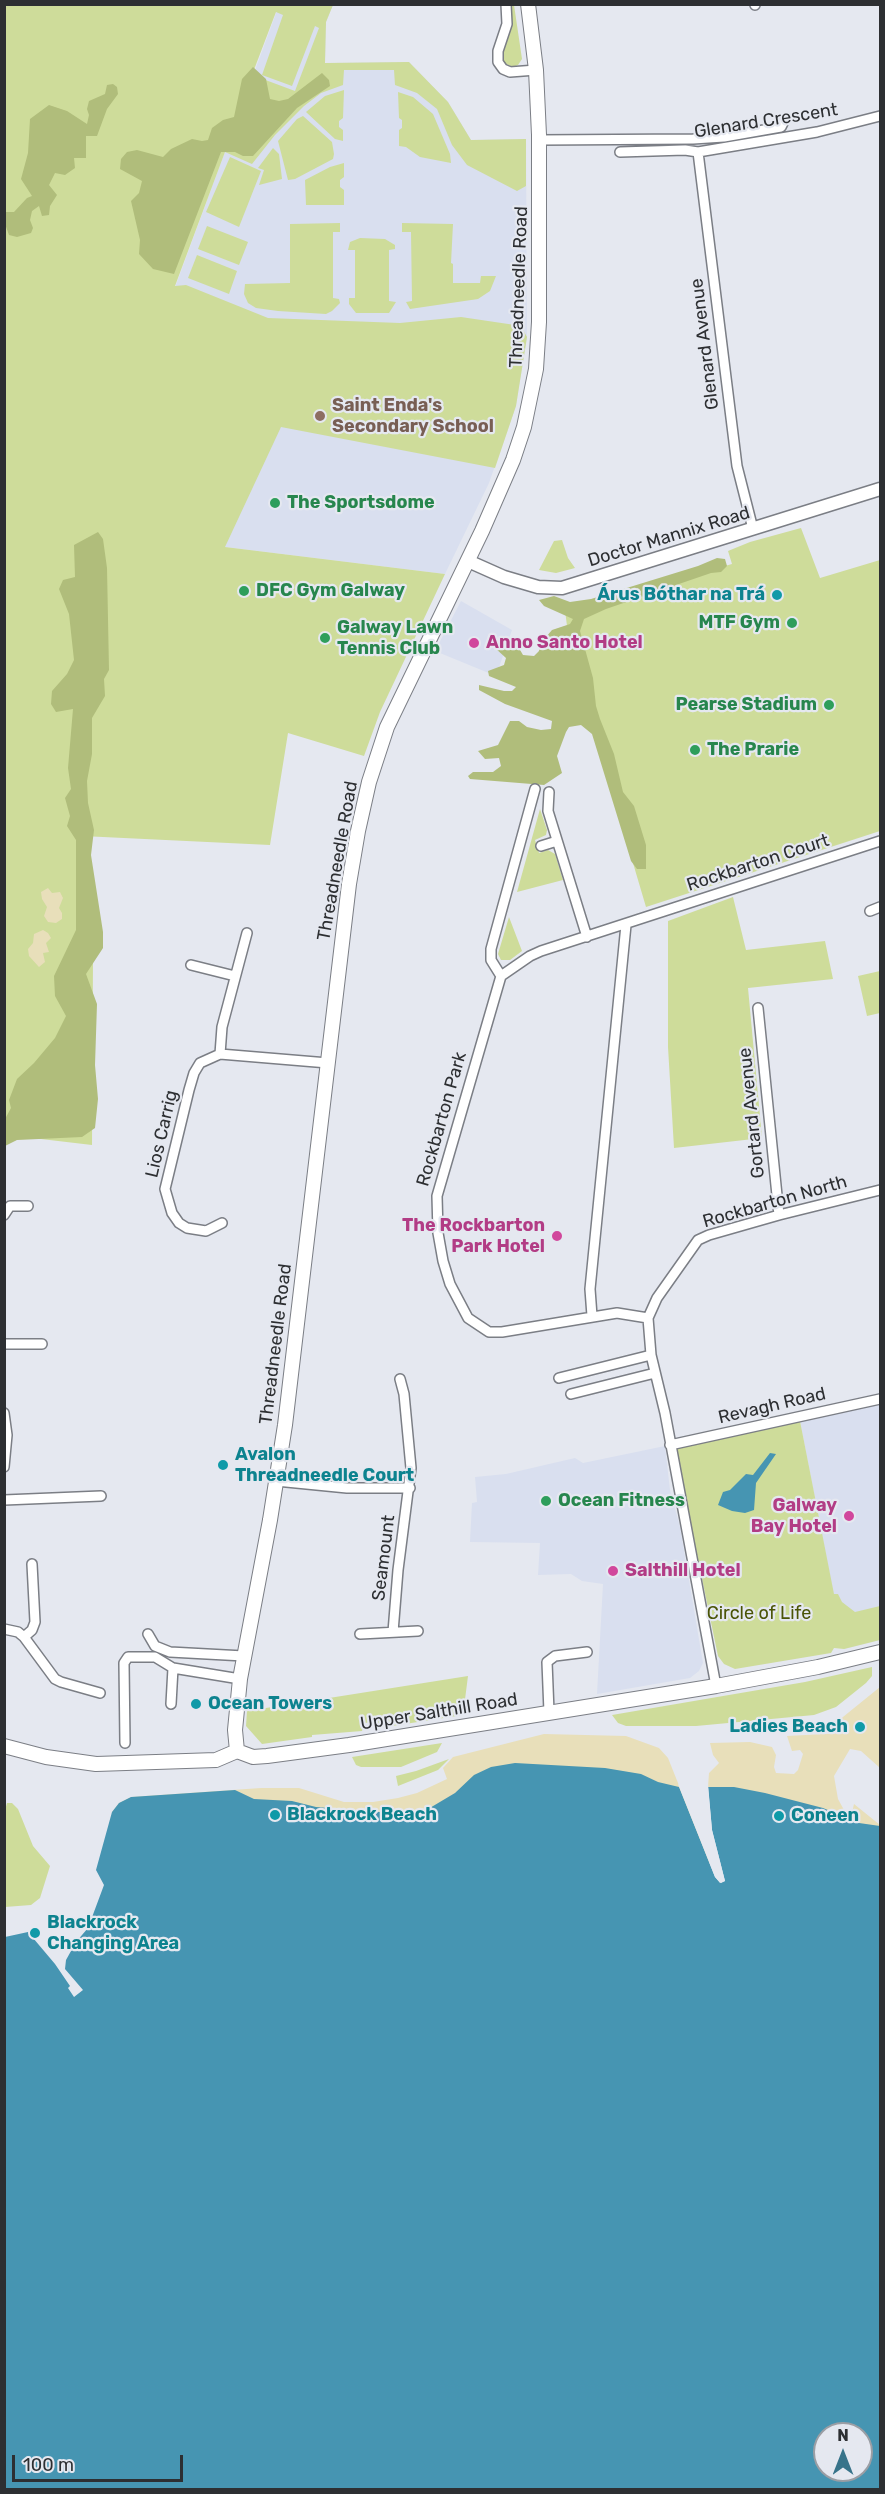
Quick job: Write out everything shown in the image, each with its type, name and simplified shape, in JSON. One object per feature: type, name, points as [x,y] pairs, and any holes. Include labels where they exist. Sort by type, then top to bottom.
[{"type":"main road","name":"Threadneedle Road","points":[[237,1751],[235,1730],[240,1679],[276,1481],[349,884],[369,782],[387,727],[468,561],[513,460],[533,388],[539,322],[539,140],[536,70],[528,4]]},
{"type":"main road","name":"Upper Salthill Road","points":[[4,1746],[46,1757],[96,1764],[216,1760],[237,1751],[253,1757],[281,1755],[716,1686],[880,1652]]},
{"type":"street","points":[[506,4],[507,24],[497,55],[498,62],[503,69],[510,72],[536,70]]},
{"type":"street","name":"Glenard Crescent","points":[[620,152],[685,150],[698,152],[817,132],[880,116]]},
{"type":"street","points":[[539,140],[724,137],[781,127],[784,118]]},
{"type":"street","name":"Glenard Avenue","points":[[698,152],[737,466],[753,530]]},
{"type":"street","name":"Doctor Mannix Road","points":[[468,561],[504,577],[538,587],[562,588],[880,489]]},
{"type":"street","points":[[535,789],[491,949],[491,960],[501,976],[530,956],[626,925],[590,1289],[592,1316]]},
{"type":"street","points":[[549,792],[548,810],[587,937]]},
{"type":"street","points":[[541,846],[557,841]]},
{"type":"street","name":"Rockbarton Court","points":[[626,925],[645,916],[880,841]]},
{"type":"street","points":[[870,911],[880,907]]},
{"type":"street","points":[[247,933],[222,1027],[220,1054],[328,1063]]},
{"type":"street","points":[[191,965],[235,976]]},
{"type":"street","name":"Rockbarton Park","points":[[501,976],[438,1192],[438,1233],[442,1261],[450,1284],[468,1318],[489,1332],[502,1332],[617,1313],[648,1318]]},
{"type":"street","name":"Gortard Avenue","points":[[758,1008],[779,1215]]},
{"type":"street","name":"Lios Carrig","points":[[220,1054],[201,1063],[194,1073],[165,1189],[172,1213],[179,1223],[187,1228],[206,1231],[222,1223]]},
{"type":"street","name":"Rockbarton North","points":[[648,1318],[657,1298],[698,1240],[779,1215],[880,1190]]},
{"type":"street","points":[[4,1215],[10,1206],[28,1206]]},
{"type":"street","points":[[648,1318],[651,1355],[716,1686]]},
{"type":"street","points":[[4,1344],[42,1344]]},
{"type":"street","points":[[559,1378],[651,1355]]},
{"type":"street","points":[[571,1394],[655,1373]]},
{"type":"street","name":"Seamount","points":[[393,1632],[398,1570],[410,1488],[410,1447],[400,1379]]},
{"type":"street","name":"Revagh Road","points":[[670,1445],[880,1399]]},
{"type":"street","points":[[4,1413],[7,1442],[4,1467]]},
{"type":"street","name":"Seamount","points":[[276,1481],[339,1488],[410,1488]]},
{"type":"street","points":[[4,1500],[101,1496]]},
{"type":"street","points":[[24,1637],[32,1630],[34,1622],[32,1564]]},
{"type":"street","points":[[4,1629],[18,1632],[24,1637],[55,1679],[61,1683],[100,1693]]},
{"type":"street","points":[[360,1634],[418,1631]]},
{"type":"street","points":[[148,1634],[155,1646],[170,1652],[244,1656]]},
{"type":"street","points":[[549,1712],[547,1662],[555,1656],[587,1652]]},
{"type":"street","points":[[125,1743],[124,1663],[128,1657],[154,1657],[173,1668],[240,1679]]},
{"type":"street","points":[[171,1704],[173,1668]]},
{"type":"shaded area","name":"Saint Enda's Secondary School","points":[[279,5],[333,5],[326,22],[325,63],[409,62],[448,102],[471,140],[526,139],[527,337],[516,406],[489,483],[445,574],[225,547],[89,521]]},
{"type":"shaded area","points":[[461,601],[512,630],[496,676],[435,651]]},
{"type":"shaded area","name":"Galway Bay Hotel","points":[[880,1404],[880,1640],[844,1649],[800,1421]]},
{"type":"shaded area","name":"Salthill Hotel","points":[[665,1446],[670,1490],[680,1527],[703,1663],[699,1671],[690,1678],[597,1694],[603,1584],[582,1581],[571,1574],[538,1575],[540,1543],[470,1542],[472,1503],[477,1502],[475,1477],[506,1474],[575,1458],[583,1463]]},
{"type":"green space","points":[[5,5],[333,5],[326,22],[325,63],[409,62],[448,102],[471,140],[526,139],[526,186],[517,191],[467,165],[452,145],[437,109],[417,93],[395,85],[394,70],[344,70],[343,85],[321,93],[304,106],[275,135],[252,164],[225,152],[175,286],[186,285],[268,318],[400,323],[461,317],[515,325],[522,328],[527,337],[516,406],[495,468],[281,427],[225,547],[445,574],[380,712],[364,756],[288,733],[270,845],[82,836],[93,957],[92,1145],[7,1135],[5,1137]],"holes":[[[276,12],[283,15],[262,75],[292,86],[315,26],[319,28],[295,91],[252,75]]]},
{"type":"green space","points":[[510,5],[514,5],[522,59],[518,65],[513,67],[504,63],[502,55],[510,30]]},
{"type":"green space","points":[[253,67],[266,79],[270,99],[279,101],[288,99],[322,73],[329,80],[330,86],[297,108],[253,156],[221,152],[174,274],[153,269],[139,254],[140,240],[131,201],[139,193],[142,181],[120,169],[121,159],[127,152],[137,150],[163,157],[171,149],[192,139],[208,140],[212,128],[223,120],[234,117],[242,79]]},
{"type":"green space","points":[[113,84],[117,87],[118,94],[107,109],[97,136],[86,136],[86,158],[74,158],[75,168],[65,175],[55,173],[49,185],[57,195],[50,206],[49,215],[42,216],[39,206],[32,211],[31,233],[17,237],[9,235],[5,224],[5,212],[14,212],[27,198],[32,196],[21,179],[28,153],[30,119],[49,105],[67,111],[87,124],[89,101],[105,94],[107,85]]},
{"type":"green space","points":[[344,90],[343,118],[339,121],[339,127],[343,130],[343,141],[335,139],[306,112],[325,96]]},
{"type":"green space","points":[[398,92],[413,97],[433,114],[450,154],[451,163],[420,157],[406,147],[399,146],[399,130],[402,128],[402,120],[399,118]]},
{"type":"green space","points":[[303,116],[332,142],[333,159],[295,179],[288,180],[278,141],[297,119]]},
{"type":"green space","points":[[273,148],[279,154],[282,179],[259,185],[264,170],[258,168]]},
{"type":"green space","points":[[230,157],[261,171],[239,227],[206,212]]},
{"type":"green space","points":[[344,163],[344,177],[340,180],[340,187],[344,190],[344,205],[306,205],[305,180],[330,167]]},
{"type":"green space","points":[[340,223],[340,232],[333,232],[333,298],[339,299],[340,303],[332,311],[326,314],[278,311],[256,308],[248,303],[244,294],[245,284],[290,283],[290,224]]},
{"type":"green space","points":[[402,223],[453,224],[451,263],[453,264],[453,283],[480,283],[481,276],[496,276],[490,291],[478,299],[410,309],[406,302],[412,301],[411,232],[402,232]]},
{"type":"green space","points":[[207,226],[248,242],[239,265],[198,249]]},
{"type":"green space","points":[[360,238],[385,239],[395,245],[395,249],[389,250],[389,301],[396,302],[389,313],[356,313],[349,304],[349,298],[355,298],[355,250],[348,250],[350,242]]},
{"type":"green space","points":[[197,255],[237,271],[229,294],[188,278]]},
{"type":"green space","name":"The Prarie","points":[[801,528],[820,578],[880,560],[880,831],[646,907],[570,650],[565,610],[732,564],[728,551],[750,542]]},
{"type":"green space","points":[[98,532],[103,539],[107,568],[109,670],[104,679],[105,696],[92,718],[92,754],[87,781],[88,803],[94,830],[91,855],[103,932],[103,948],[86,974],[97,1004],[95,1065],[98,1099],[95,1128],[82,1137],[17,1140],[5,1146],[5,1119],[11,1108],[9,1100],[17,1079],[55,1038],[66,1016],[55,996],[54,976],[76,930],[76,840],[67,826],[70,816],[65,798],[71,789],[68,768],[73,709],[56,712],[51,704],[52,691],[67,674],[74,660],[69,614],[59,589],[63,580],[75,577],[74,545]]},
{"type":"green space","points":[[562,540],[568,558],[575,568],[556,573],[539,570],[554,541]]},
{"type":"green space","points":[[717,558],[725,559],[727,566],[721,572],[711,573],[606,609],[584,619],[580,631],[593,678],[600,719],[614,754],[623,792],[634,806],[646,845],[646,869],[637,869],[631,861],[592,734],[581,725],[569,727],[557,756],[562,773],[544,785],[470,779],[468,776],[473,772],[493,772],[501,766],[499,758],[485,759],[478,751],[498,745],[510,721],[519,721],[527,727],[541,730],[551,729],[552,721],[505,704],[479,690],[479,685],[504,691],[512,691],[516,687],[489,676],[488,671],[504,665],[506,658],[495,648],[499,641],[506,639],[516,643],[523,655],[534,656],[539,651],[540,644],[552,630],[570,624],[573,619],[544,606],[539,600],[554,596],[570,602],[591,599]]},
{"type":"green space","points":[[540,809],[547,830],[546,835],[535,840],[539,853],[548,850],[555,854],[563,880],[517,892]]},
{"type":"green space","points":[[733,897],[746,950],[825,941],[833,979],[748,988],[762,1138],[674,1148],[668,1047],[668,921]]},
{"type":"green space","points":[[509,917],[522,951],[510,960],[501,960],[498,954]]},
{"type":"green space","points":[[880,971],[880,1013],[867,1016],[858,976]]},
{"type":"green space","name":"Circle of Life","points":[[800,1421],[834,1594],[838,1594],[842,1602],[855,1612],[880,1606],[880,1640],[844,1649],[834,1648],[831,1653],[735,1669],[724,1664],[718,1656],[675,1448]]},
{"type":"green space","points":[[872,1667],[872,1676],[866,1683],[836,1707],[814,1715],[696,1726],[626,1726],[618,1723],[612,1715],[805,1682]]},
{"type":"green space","points":[[468,1676],[463,1715],[379,1728],[372,1722],[365,1723],[362,1731],[312,1735],[312,1737],[262,1744],[246,1726],[247,1711]]},
{"type":"green space","points":[[442,1743],[437,1752],[401,1767],[361,1767],[356,1765],[352,1757]]},
{"type":"green space","points":[[449,1759],[438,1770],[398,1786],[396,1776]]},
{"type":"green space","points":[[7,1803],[12,1803],[18,1809],[33,1846],[50,1866],[40,1898],[31,1905],[5,1907],[4,1814]]},
{"type":"sand","points":[[48,888],[52,893],[60,892],[63,898],[59,908],[62,919],[56,923],[48,922],[44,916],[47,907],[41,892]]},
{"type":"sand","points":[[43,930],[51,938],[46,943],[49,952],[43,953],[45,962],[39,967],[29,956],[28,949],[33,943],[34,934]]},
{"type":"sand","points":[[880,1687],[880,1768],[861,1751],[850,1749],[834,1776],[838,1799],[850,1821],[854,1804],[880,1825],[869,1852],[708,1787],[709,1773],[719,1763],[713,1755],[710,1743],[750,1742],[772,1747],[776,1755],[774,1767],[776,1773],[794,1774],[798,1770],[803,1754],[800,1750],[792,1751],[787,1736],[843,1733],[838,1721]]},
{"type":"sand","points":[[544,1734],[626,1736],[659,1748],[668,1758],[710,1863],[437,1820],[112,1812],[119,1803],[131,1797],[261,1788],[299,1788],[344,1802],[373,1802],[398,1798],[417,1793],[447,1779],[443,1768],[453,1757]]},
{"type":"water","points":[[770,1453],[776,1454],[756,1483],[754,1510],[745,1513],[718,1505],[723,1492],[730,1490],[746,1474],[753,1475]]},
{"type":"water","points":[[515,1763],[605,1768],[641,1774],[658,1782],[679,1787],[715,1877],[721,1883],[725,1881],[712,1830],[708,1787],[734,1787],[765,1793],[823,1808],[859,1823],[880,1826],[880,2489],[5,2490],[5,1937],[28,1932],[55,1964],[70,1986],[68,1988],[74,1997],[83,1990],[65,1969],[66,1960],[76,1942],[88,1928],[104,1885],[96,1870],[112,1812],[119,1803],[131,1797],[235,1790],[254,1799],[292,1801],[316,1807],[418,1815],[455,1793],[474,1775],[491,1767]]},
{"type":"pier","points":[[678,1784],[682,1786],[721,1879],[709,1830],[705,1787],[708,1784],[712,1830],[725,1881],[720,1883],[715,1877]]},
{"type":"place","name":"Saint Enda's Secondary School","points":[[320,416]]},
{"type":"place","name":"The Sportsdome","points":[[275,503]]},
{"type":"place","name":"DFC Gym Galway","points":[[244,591]]},
{"type":"place","name":"Árus Bóthar na Trá","points":[[777,595]]},
{"type":"place","name":"MTF Gym","points":[[792,623]]},
{"type":"place","name":"Galway Lawn Tennis Club","points":[[325,638]]},
{"type":"place","name":"Anno Santo Hotel","points":[[474,643]]},
{"type":"place","name":"Pearse Stadium","points":[[829,705]]},
{"type":"place","name":"The Prarie","points":[[695,750]]},
{"type":"place","name":"The Rockbarton Park Hotel","points":[[557,1236]]},
{"type":"place","name":"Avalon Threadneedle Court","points":[[223,1465]]},
{"type":"place","name":"Ocean Fitness","points":[[546,1501]]},
{"type":"place","name":"Galway Bay Hotel","points":[[849,1516]]},
{"type":"place","name":"Salthill Hotel","points":[[613,1571]]},
{"type":"place","name":"Ocean Towers","points":[[196,1704]]},
{"type":"place","name":"Ladies Beach","points":[[860,1727]]},
{"type":"place","name":"Blackrock Beach","points":[[275,1815]]},
{"type":"place","name":"Coneen","points":[[779,1816]]},
{"type":"place","name":"Blackrock Changing Area","points":[[35,1933]]}]
